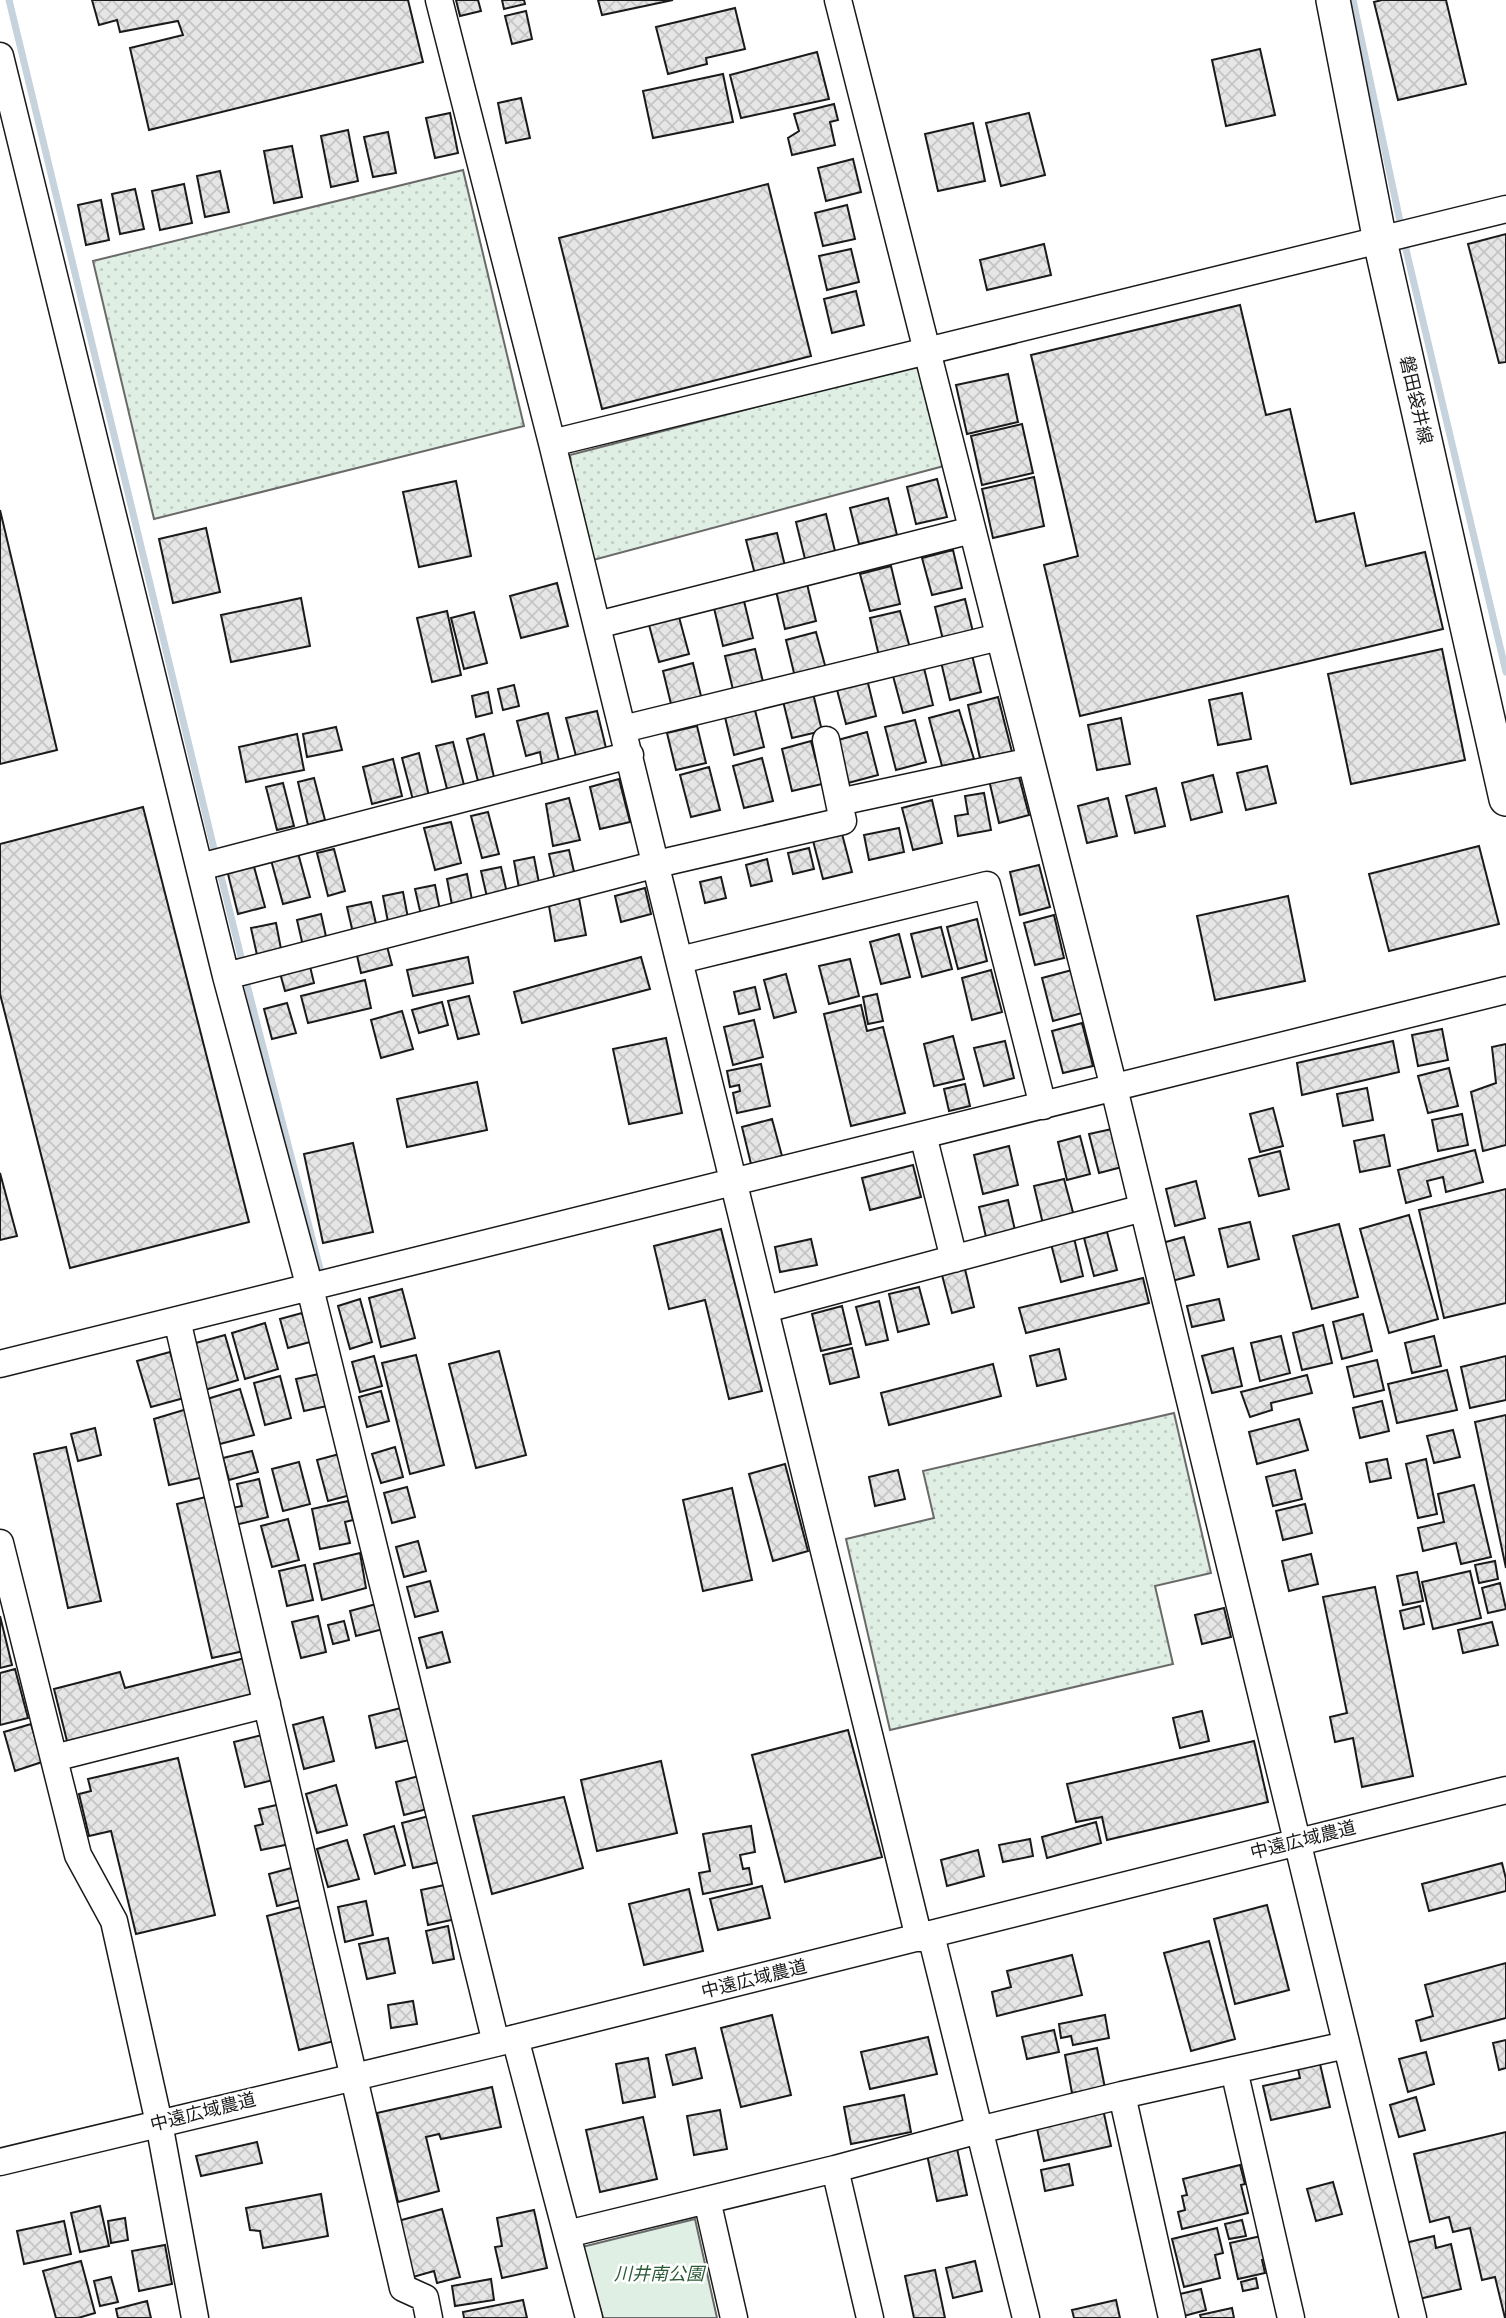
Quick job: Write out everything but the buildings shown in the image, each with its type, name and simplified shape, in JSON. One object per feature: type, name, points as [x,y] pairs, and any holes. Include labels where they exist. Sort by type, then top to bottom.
[{"type":"main road","name":"磐田袋井線","points":[[1333,0],[1380,241],[1506,799]]},
{"type":"street","points":[[439,0],[925,1936],[979,2130],[1026,2318]]},
{"type":"street","points":[[838,0],[1114,1088],[1413,2318]]},
{"type":"street","points":[[0,56],[214,863],[230,974],[505,2040],[567,2234],[589,2318]]},
{"type":"street","points":[[552,443],[1506,209]]},
{"type":"street","points":[[597,625],[972,530]]},
{"type":"street","points":[[623,729],[999,637]]},
{"type":"street","points":[[230,974],[657,864],[843,821],[826,740]]},
{"type":"street","points":[[214,863],[629,755]]},
{"type":"street","points":[[839,802],[1031,761]]},
{"type":"street","points":[[680,960],[987,885],[1043,1105]]},
{"type":"street","points":[[0,1364],[1506,990]]},
{"type":"street","points":[[923,1135],[954,1259]]},
{"type":"street","points":[[766,1308],[1143,1208]]},
{"type":"street","points":[[177,1320],[402,2288],[425,2298],[429,2318]]},
{"type":"street","points":[[0,1543],[78,1855],[114,1921],[159,2123],[195,2318]]},
{"type":"street","points":[[54,1758],[267,1704]]},
{"type":"street","name":"中遠広域農道","points":[[0,2161],[505,2040],[1506,1790]]},
{"type":"street","points":[[567,2234],[1122,2095],[1346,2045]]},
{"type":"street","points":[[1234,2070],[1291,2318]]},
{"type":"street","points":[[1122,2095],[1172,2318]]},
{"type":"street","points":[[835,2169],[870,2318]]},
{"type":"street","points":[[707,2200],[734,2318]]},
{"type":"green space","points":[[463,170],[524,426],[154,519],[93,261]]},
{"type":"green space","points":[[930,362],[955,463],[582,563],[570,455]]},
{"type":"green space","points":[[1174,1413],[1211,1573],[1155,1586],[1173,1664],[890,1730],[846,1539],[934,1518],[923,1471]]},
{"type":"green space","name":"川井南公園","points":[[695,2219],[717,2318],[603,2318],[582,2247]]},
{"type":"waterway","points":[[9,0],[216,857]]},
{"type":"waterway","points":[[1353,0],[1401,226]]},
{"type":"waterway","points":[[1404,241],[1506,672]]},
{"type":"waterway","points":[[219,868],[243,965]]},
{"type":"waterway","points":[[245,977],[322,1277]]}]
